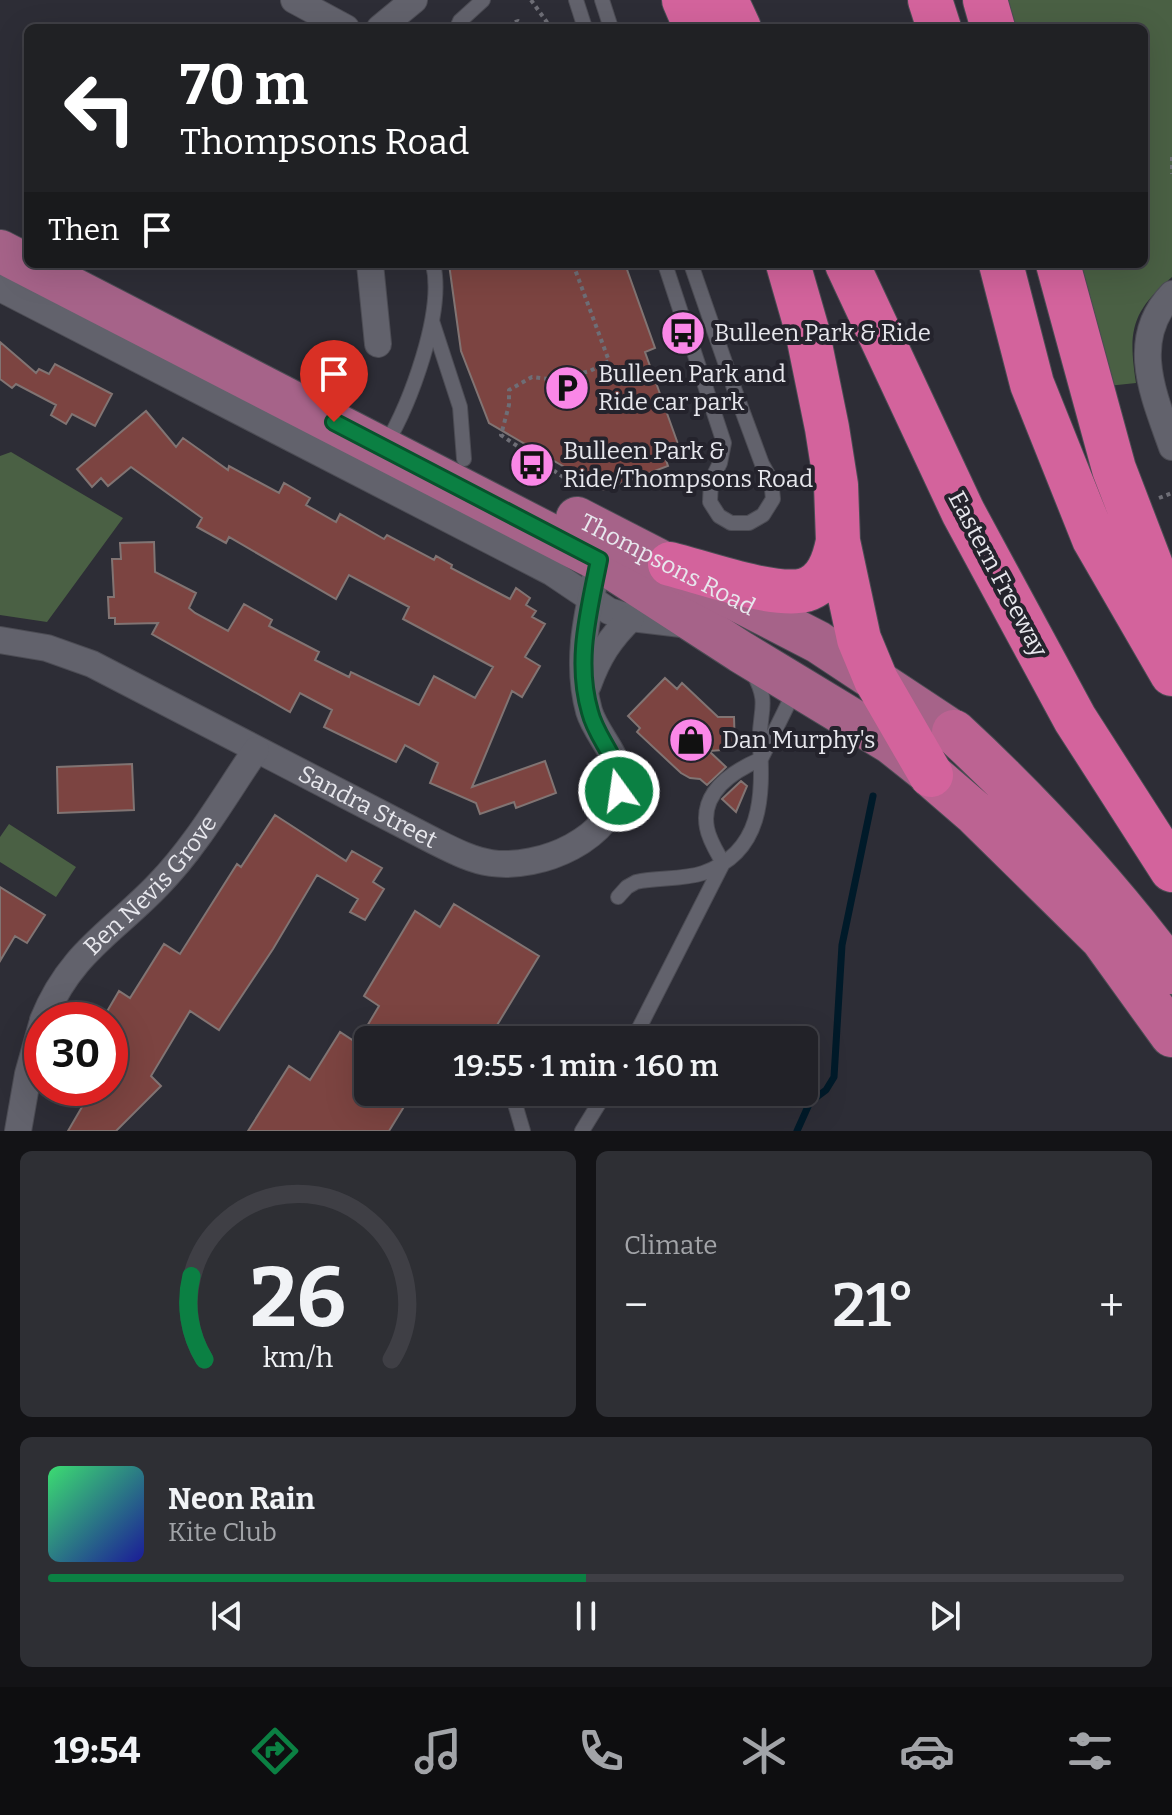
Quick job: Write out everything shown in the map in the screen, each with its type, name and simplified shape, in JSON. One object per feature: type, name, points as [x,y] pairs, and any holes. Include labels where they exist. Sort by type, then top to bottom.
[{"type":"highway","points":[[684,0],[694,24]]},
{"type":"highway","points":[[726,0],[737,24]]},
{"type":"highway","points":[[930,0],[938,24]]},
{"type":"highway","points":[[985,0],[992,24]]},
{"type":"highway","points":[[789,268],[807,330],[827,428],[836,485],[838,541],[859,639],[876,680],[931,775]]},
{"type":"highway","name":"Eastern Freeway","points":[[849,268],[963,512],[1075,719],[1172,870]]},
{"type":"highway","points":[[1002,268],[1032,384],[1094,539],[1172,674]]},
{"type":"highway","points":[[1059,268],[1114,469],[1172,620]]},
{"type":"highway","points":[[1114,469],[1130,510],[1172,583]]},
{"type":"highway","points":[[670,564],[764,589],[806,590],[821,580],[834,564],[838,541]]},
{"type":"highway","name":"Thompsons Road","points":[[954,732],[1023,796],[1074,852],[1172,972]]},
{"type":"highway","name":"Thompsons Road","points":[[931,775],[975,813],[1102,938],[1172,1035]]},
{"type":"main road","points":[[0,220],[24,233]]},
{"type":"main road","name":"Thompsons Road","points":[[0,251],[24,262]]},
{"type":"main road","name":"Thompsons Road","points":[[36,268],[390,437],[464,459],[818,642],[954,732]]},
{"type":"main road","name":"Thompsons Road","points":[[90,268],[339,397],[390,437],[595,580],[705,627],[891,743],[931,775]]},
{"type":"main road","points":[[670,564],[787,651],[797,666],[797,684]]},
{"type":"street","points":[[294,0],[339,24]]},
{"type":"street","points":[[385,24],[414,0]]},
{"type":"street","points":[[370,268],[378,344]]},
{"type":"street","name":"Thompsons Road","points":[[0,288],[570,583],[595,580],[609,611],[631,618],[705,627]]},
{"type":"street","points":[[1172,294],[1152,324],[1147,355],[1150,385],[1172,447]]},
{"type":"street","name":"Sandra Street","points":[[0,640],[47,648],[81,660],[461,854],[493,863],[536,859],[562,851],[593,832],[604,822],[619,791],[619,768],[594,725],[586,688],[583,651],[595,580]]},
{"type":"street","points":[[586,688],[598,658],[612,637],[631,618]]},
{"type":"street","name":"Ben Nevis Grove","points":[[54,1002],[77,960],[178,863],[256,750]]},
{"type":"street","name":"Ben Nevis Grove","points":[[18,1131],[24,1097]]},
{"type":"lane","points":[[459,24],[483,0]]},
{"type":"lane","points":[[576,0],[584,24]]},
{"type":"lane","points":[[602,0],[610,24]]},
{"type":"lane","points":[[390,437],[413,390],[432,321],[433,268]]},
{"type":"lane","points":[[666,268],[724,443],[720,463],[711,481],[710,502],[719,516],[731,523],[749,523],[763,515],[773,499],[771,480],[762,464],[692,268]]},
{"type":"lane","points":[[432,321],[460,407],[464,459]]},
{"type":"lane","points":[[640,1026],[723,863],[750,835],[758,818],[759,732],[764,699],[759,683],[741,652]]},
{"type":"lane","points":[[723,863],[706,824],[710,803],[722,781],[737,769],[761,759],[797,684]]},
{"type":"lane","points":[[618,897],[636,882],[703,873],[723,863]]},
{"type":"lane","points":[[516,1106],[523,1131]]},
{"type":"lane","points":[[582,1131],[597,1106]]},
{"type":"path","points":[[531,0],[548,24]]},
{"type":"path","points":[[1172,157],[1172,174]]},
{"type":"path","points":[[574,268],[609,361],[590,371],[555,380],[532,377],[509,390],[509,405],[501,435],[581,489]]},
{"type":"path","points":[[339,397],[378,344]]},
{"type":"green space","points":[[979,0],[1172,0],[1172,277],[1140,312],[1132,349],[1136,383],[1089,388],[1051,268],[1148,268],[1148,24],[987,24]]},
{"type":"green space","points":[[11,452],[123,518],[47,622],[0,615],[0,456]]},
{"type":"green space","points":[[9,824],[76,867],[56,897],[0,862],[0,837]]},
{"type":"building","name":"Bulleen Park and Ride car park","points":[[450,268],[626,268],[655,348],[645,352],[678,444],[662,449],[668,466],[604,490],[489,423],[461,351]]},
{"type":"building","points":[[0,342],[36,373],[39,369],[49,374],[55,364],[112,394],[95,426],[72,414],[66,424],[51,415],[56,405],[16,384],[12,388],[0,379]]},
{"type":"building","points":[[146,411],[176,447],[183,438],[228,470],[229,466],[279,493],[284,483],[310,498],[306,505],[336,522],[340,514],[384,539],[387,535],[434,560],[436,556],[452,565],[451,568],[510,599],[516,588],[530,598],[526,605],[536,611],[532,617],[545,624],[525,657],[540,666],[522,697],[512,691],[472,787],[545,761],[556,793],[516,808],[514,802],[480,814],[476,803],[430,783],[438,763],[405,745],[396,762],[324,727],[332,710],[300,693],[290,712],[152,634],[158,623],[115,624],[115,618],[109,618],[108,597],[114,597],[112,559],[121,559],[120,543],[154,542],[155,572],[196,593],[189,608],[195,613],[228,631],[244,604],[272,620],[269,626],[319,652],[315,660],[349,677],[351,672],[419,705],[434,676],[475,698],[493,667],[403,619],[409,607],[349,575],[336,599],[229,537],[226,543],[197,527],[202,518],[131,467],[108,486],[101,478],[92,487],[77,469]]},
{"type":"building","name":"Dan Murphy's","points":[[665,678],[677,689],[682,683],[718,717],[734,717],[735,749],[709,751],[726,767],[707,785],[700,779],[681,773],[637,732],[640,728],[628,716]]},
{"type":"building","points":[[132,764],[134,810],[58,813],[57,767]]},
{"type":"building","points":[[741,781],[747,786],[736,812],[722,799]]},
{"type":"building","points":[[275,815],[346,861],[352,851],[382,868],[373,882],[384,889],[365,920],[350,912],[358,899],[317,875],[219,1030],[190,1011],[151,1076],[161,1086],[116,1131],[68,1131],[83,1106],[128,1106],[128,1002],[113,1002],[119,991],[130,998],[164,944],[180,954],[237,864],[241,867]]},
{"type":"building","points":[[0,887],[45,915],[27,943],[15,936],[0,961]]},
{"type":"building","points":[[454,904],[539,956],[496,1026],[367,1026],[379,1006],[364,996],[415,911],[440,927]]},
{"type":"building","points":[[340,1032],[354,1041],[354,1106],[404,1106],[389,1131],[248,1131],[289,1066],[310,1080]]},
{"type":"waterway","points":[[797,1131],[810,1102],[826,1090],[834,1077],[842,945],[873,796]]},
{"type":"place","name":"Bulleen Park & Ride","points":[[683,333]]},
{"type":"place","name":"Bulleen Park and Ride car park","points":[[567,388]]},
{"type":"place","name":"Bulleen Park & Ride/Thompsons Road","points":[[532,465]]},
{"type":"place","name":"Dan Murphy's","points":[[691,740]]},
{"type":"route","points":[[334,422],[599,560],[583,639],[582,664],[594,725],[619,768],[619,791]]}]
